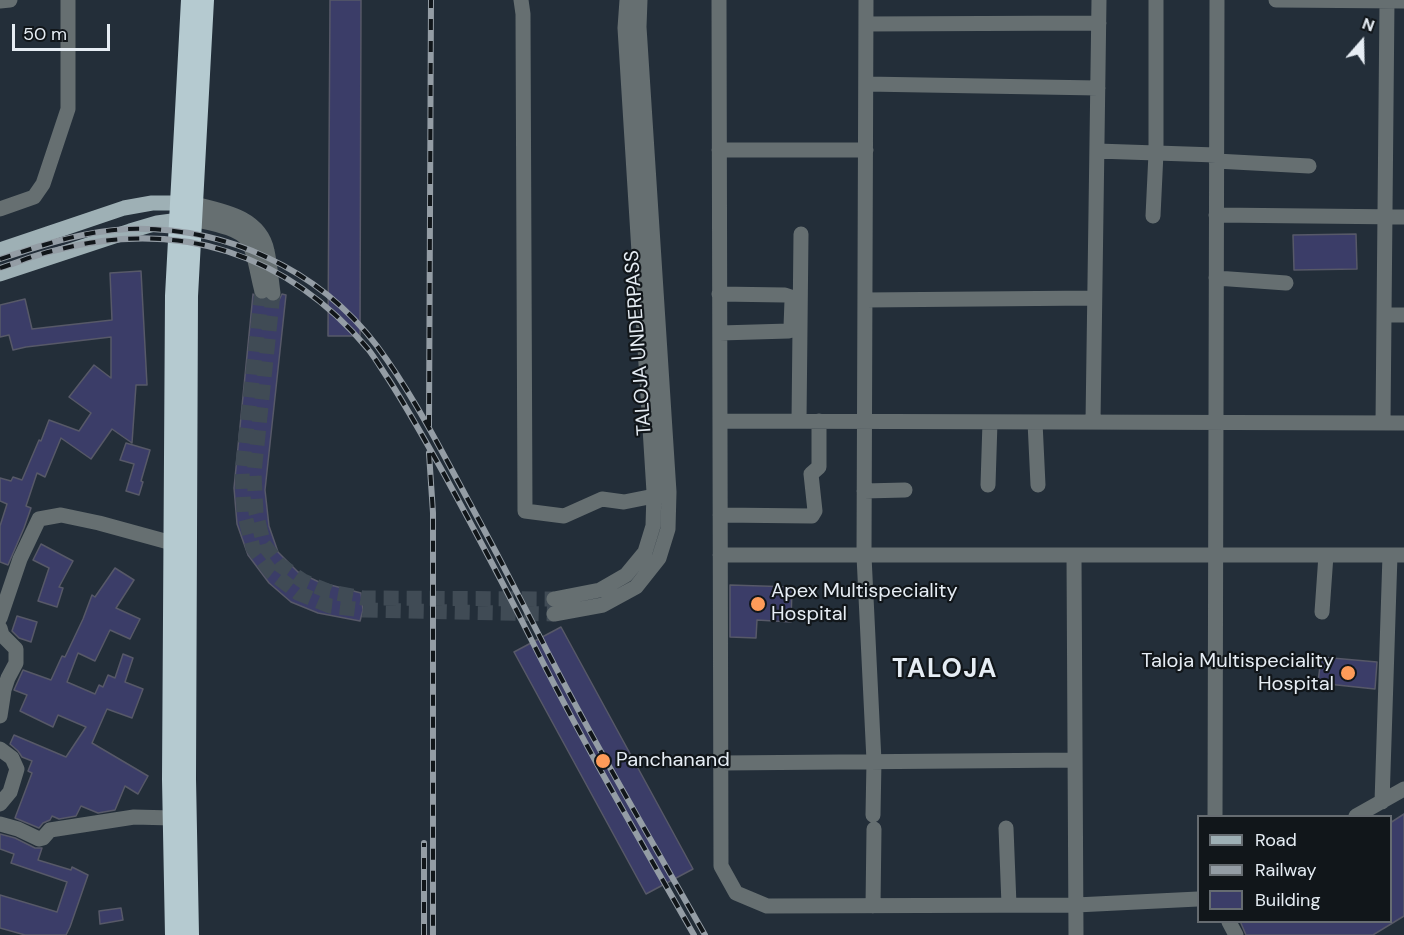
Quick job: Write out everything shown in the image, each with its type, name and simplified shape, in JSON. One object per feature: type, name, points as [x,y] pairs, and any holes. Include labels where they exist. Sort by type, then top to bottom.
[{"type":"highway","points":[[190,0],[186,211],[189,297],[187,732],[190,935]]},
{"type":"highway","points":[[174,935],[172,543],[174,296],[186,211],[205,0]]},
{"type":"main road","points":[[0,250],[124,208],[152,203],[186,211]]},
{"type":"main road","points":[[0,274],[157,223],[186,211]]},
{"type":"street","points":[[0,2],[10,0]]},
{"type":"street","points":[[0,208],[34,197],[44,184],[68,109],[68,0]]},
{"type":"street","points":[[521,0],[523,14],[525,511],[564,516],[602,499],[624,502],[654,496]]},
{"type":"street","name":"TALOJA UNDERPASS","points":[[627,0],[626,40],[654,496],[653,526],[645,552],[627,575],[600,590],[554,607],[603,605],[636,587],[659,558],[668,529],[669,492],[639,27],[640,0]]},
{"type":"street","points":[[719,0],[721,866],[736,893],[767,906],[1076,905],[1197,899]]},
{"type":"street","points":[[867,0],[864,556],[874,761],[873,906]]},
{"type":"street","points":[[1092,422],[1099,0]]},
{"type":"street","points":[[1153,216],[1156,153],[1156,0]]},
{"type":"street","points":[[1215,815],[1217,0]]},
{"type":"street","points":[[1276,0],[1404,2]]},
{"type":"street","points":[[1383,423],[1387,1]]},
{"type":"street","points":[[866,24],[1099,23]]},
{"type":"street","points":[[866,84],[1098,88]]},
{"type":"street","points":[[719,150],[866,150]]},
{"type":"street","points":[[1096,151],[1156,153],[1310,166]]},
{"type":"street","points":[[186,211],[224,211],[246,220],[260,233],[267,249],[267,292]]},
{"type":"street","points":[[1216,215],[1404,217]]},
{"type":"street","points":[[799,421],[801,234]]},
{"type":"street","points":[[1216,278],[1286,283]]},
{"type":"street","points":[[719,294],[785,295],[791,297],[792,300],[789,331],[720,333]]},
{"type":"street","points":[[865,300],[1094,298]]},
{"type":"street","points":[[1384,315],[1404,315]]},
{"type":"street","points":[[720,421],[1404,423]]},
{"type":"street","points":[[720,515],[812,516],[815,511],[811,474],[819,467],[819,421]]},
{"type":"street","points":[[988,485],[990,422]]},
{"type":"street","points":[[1035,422],[1038,485]]},
{"type":"street","points":[[864,491],[905,490]]},
{"type":"street","points":[[0,618],[20,560],[39,519],[61,515],[172,543]]},
{"type":"street","points":[[720,555],[1397,555],[1382,802]]},
{"type":"street","points":[[1074,555],[1077,935]]},
{"type":"street","points":[[1322,612],[1326,555]]},
{"type":"street","points":[[0,628],[2,635],[16,649],[16,663],[4,690],[0,716]]},
{"type":"street","points":[[0,749],[12,759],[17,769],[10,792],[0,804]]},
{"type":"street","points":[[721,762],[1075,760]]},
{"type":"street","points":[[1358,815],[1404,789]]},
{"type":"street","points":[[0,824],[39,839],[44,838],[50,830],[134,817],[172,818]]},
{"type":"street","points":[[1006,828],[1009,905]]},
{"type":"building","points":[[330,0],[361,0],[360,336],[328,336]]},
{"type":"building","points":[[1356,234],[1357,269],[1294,270],[1293,235]]},
{"type":"building","points":[[141,271],[147,385],[136,385],[132,443],[112,429],[91,459],[61,438],[45,477],[37,473],[26,506],[31,508],[8,565],[0,562],[0,526],[7,504],[0,501],[0,478],[11,481],[13,477],[22,480],[49,420],[79,431],[91,413],[69,397],[94,365],[111,378],[111,337],[13,350],[9,335],[0,337],[0,305],[25,299],[32,329],[112,320],[110,273]]},
{"type":"building","points":[[253,294],[259,300],[274,303],[282,294],[286,295],[265,490],[269,526],[278,552],[298,572],[319,582],[361,593],[363,610],[360,621],[318,613],[291,602],[269,583],[248,555],[237,524],[234,488]]},
{"type":"building","points":[[126,443],[150,450],[139,495],[126,491],[134,464],[120,460]]},
{"type":"building","points":[[41,544],[73,561],[59,587],[63,588],[57,607],[38,601],[49,568],[33,560]]},
{"type":"building","points":[[115,568],[134,580],[116,608],[140,619],[130,639],[110,630],[95,661],[78,653],[67,682],[95,694],[99,685],[103,687],[108,675],[115,678],[123,654],[133,658],[125,682],[143,689],[132,718],[107,709],[92,743],[148,776],[138,794],[125,786],[115,810],[98,813],[81,806],[76,816],[59,819],[52,816],[39,828],[15,818],[32,773],[28,771],[32,761],[22,757],[10,744],[14,735],[66,757],[86,727],[58,715],[53,727],[20,711],[27,695],[14,690],[23,670],[51,680],[62,656],[65,657],[92,595],[95,597]]},
{"type":"building","name":"Apex Multispeciality Hospital","points":[[730,585],[792,587],[791,622],[757,620],[756,638],[730,637]]},
{"type":"building","points":[[17,616],[37,622],[31,642],[19,638],[12,631]]},
{"type":"building","name":"Panchanand","points":[[561,627],[693,869],[646,894],[514,652]]},
{"type":"building","name":"Taloja Multispeciality Hospital","points":[[1321,657],[1377,662],[1375,689],[1318,683]]},
{"type":"building","points":[[1404,814],[1404,916],[1373,935],[1246,935],[1241,923],[1392,923],[1392,822]]},
{"type":"building","points":[[0,834],[15,838],[35,848],[42,848],[38,860],[71,870],[72,867],[88,875],[66,935],[25,935],[0,928],[0,895],[57,912],[67,882],[11,863],[14,854],[0,849]]},
{"type":"building","points":[[121,908],[123,920],[100,924],[99,911]]},
{"type":"tunnel","points":[[262,291],[242,472],[244,512],[253,548],[271,572],[298,593],[330,606],[363,610],[554,614]]},
{"type":"tunnel","points":[[273,293],[254,473],[256,513],[264,545],[280,565],[303,581],[330,592],[363,598],[554,599]]},
{"type":"railway","points":[[429,426],[431,0]]},
{"type":"railway","points":[[0,259],[63,240],[112,230],[164,230],[199,235],[233,244],[266,257],[298,274],[327,294],[353,318],[377,346],[408,392],[486,534],[579,712],[705,935]]},
{"type":"railway","points":[[0,268],[50,252],[102,241],[145,238],[187,242],[228,252],[266,267],[302,289],[336,316],[371,353],[417,427],[478,536],[591,752],[694,935]]},
{"type":"railway","points":[[429,453],[433,513],[433,935]]},
{"type":"railway","points":[[424,843],[424,935]]},
{"type":"place","name":"Apex Multispeciality Hospital","points":[[758,604]]},
{"type":"place","name":"Taloja Multispeciality Hospital","points":[[1348,673]]},
{"type":"place","name":"Panchanand","points":[[603,761]]},
{"type":"district","name":"TALOJA","points":[[945,670]]}]
